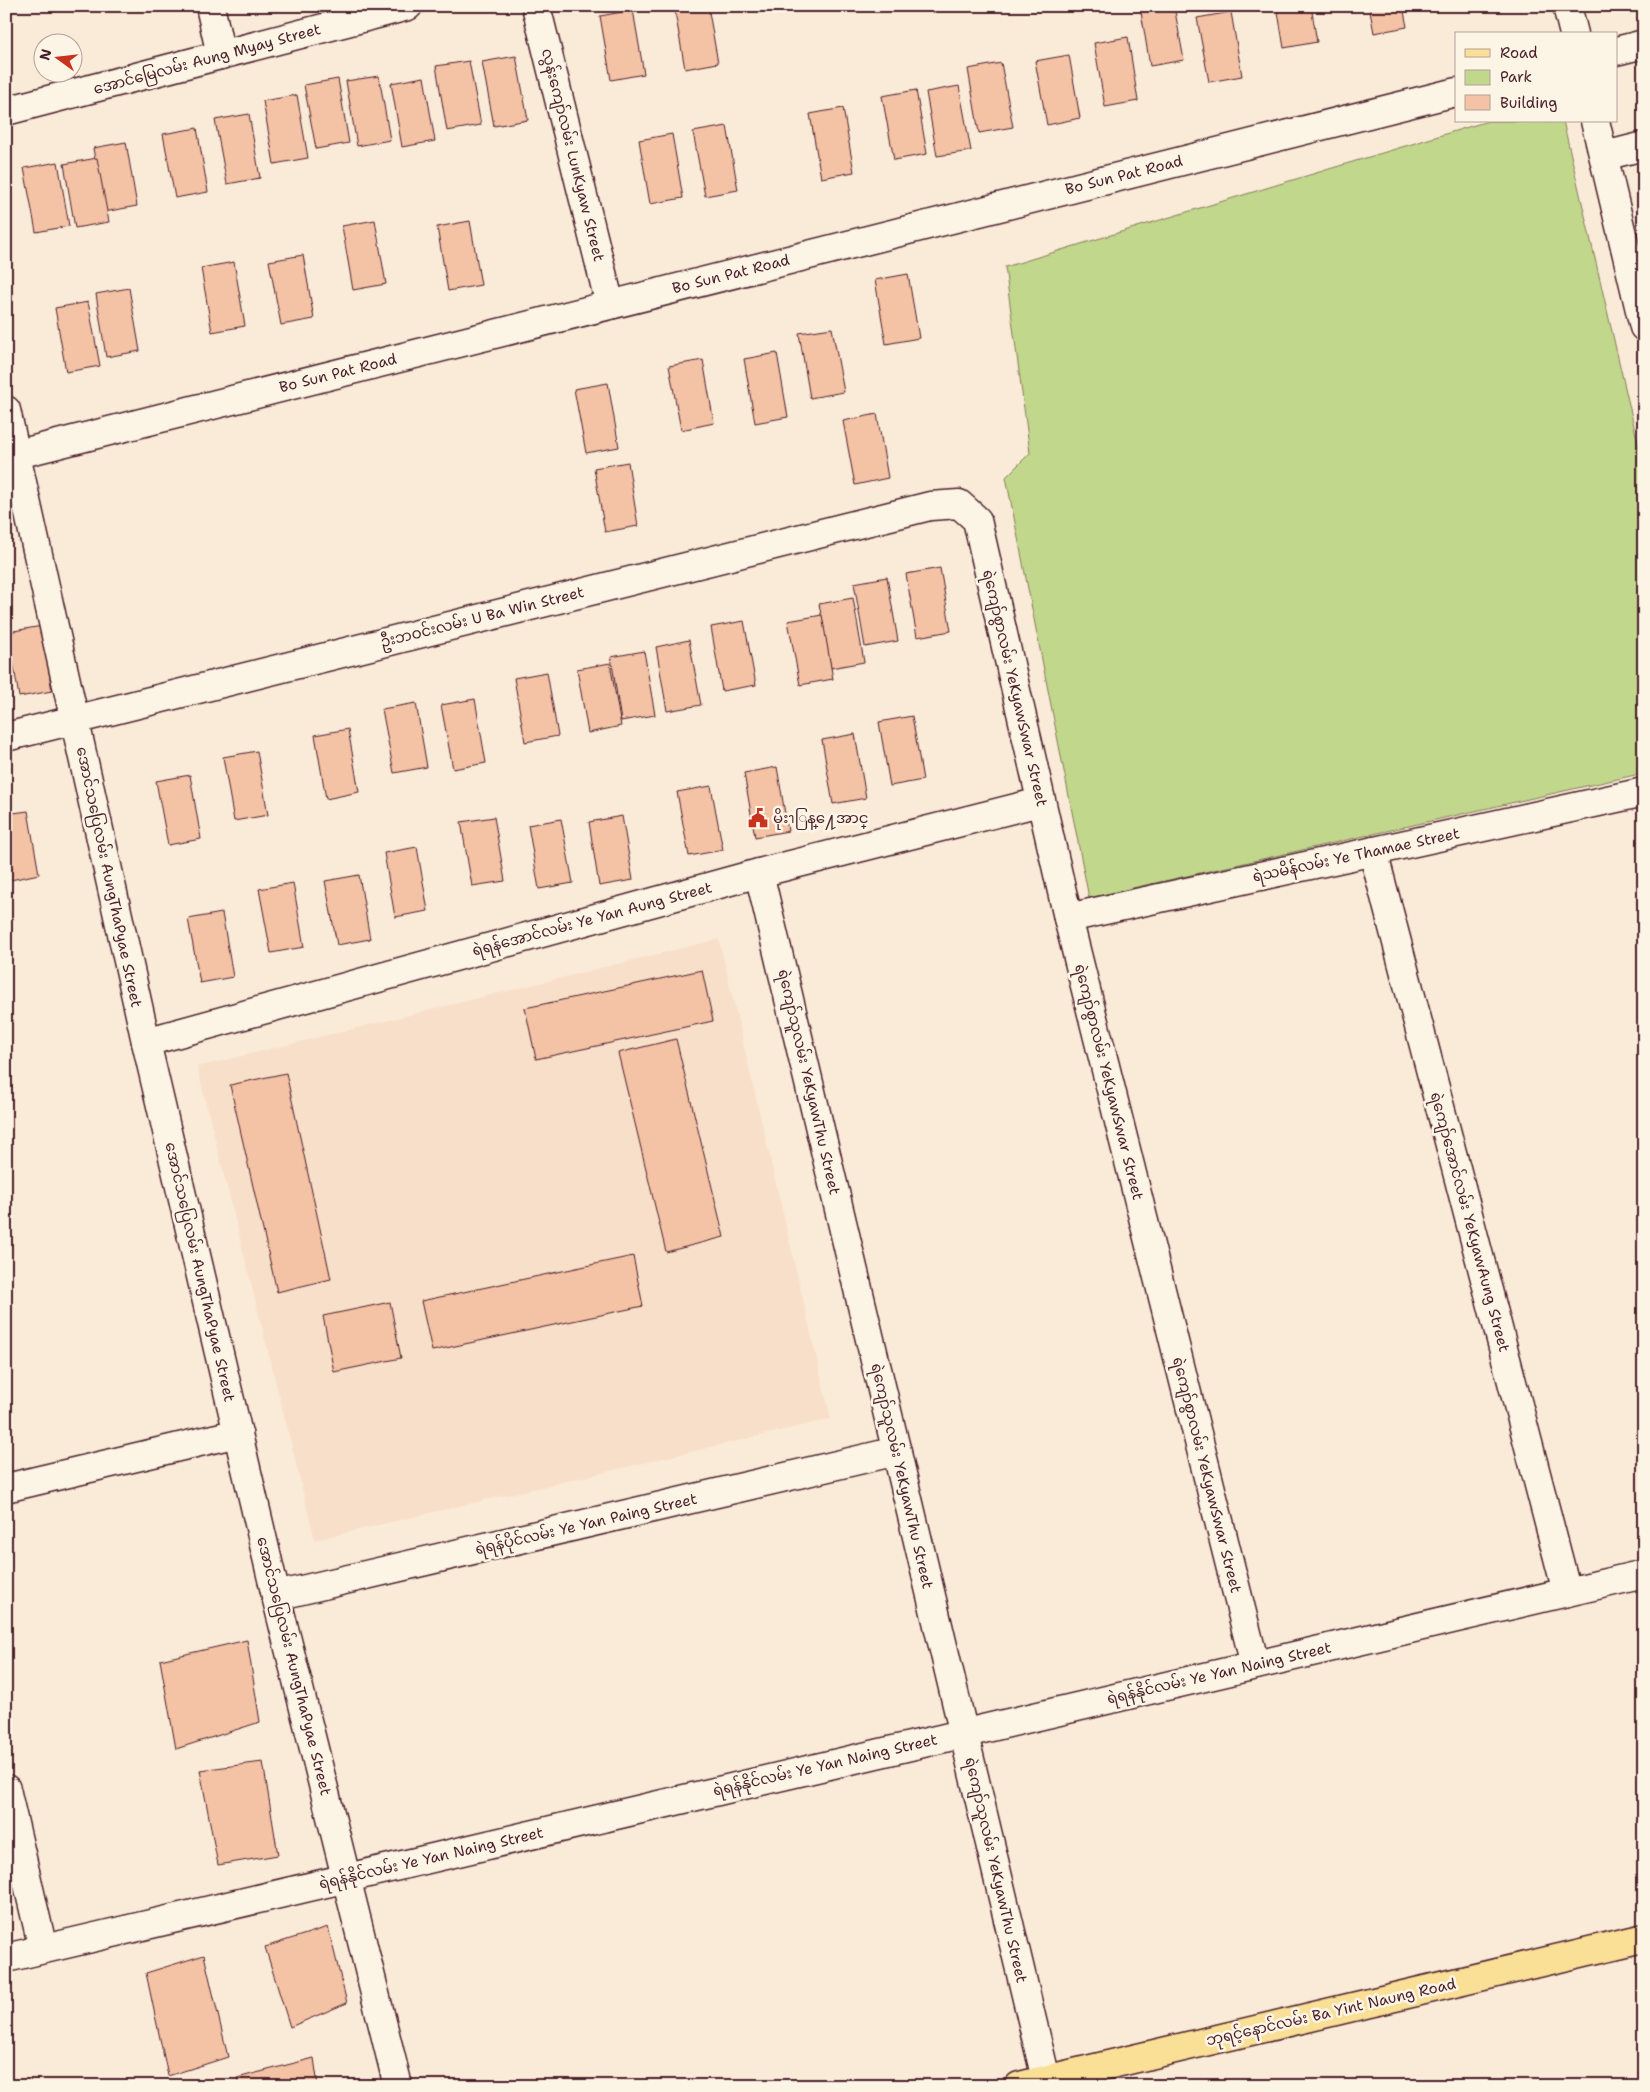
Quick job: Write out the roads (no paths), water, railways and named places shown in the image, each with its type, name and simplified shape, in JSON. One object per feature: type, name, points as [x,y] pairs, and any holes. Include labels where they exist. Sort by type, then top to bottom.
[{"type":"main road","name":"ဘုရင့်နောင်လမ်း Ba Yint Naung Road","points":[[1019,2086],[1644,1938]]},
{"type":"street","points":[[210,6],[221,55]]},
{"type":"street","name":"အောင်မြေလမ်း Aung Myay Street","points":[[6,111],[408,6]]},
{"type":"street","name":"လွန်းကျော်လမ်း LunKyaw Street","points":[[536,6],[610,304]]},
{"type":"street","points":[[1567,6],[1574,32]]},
{"type":"street","points":[[1618,50],[1644,44]]},
{"type":"street","name":"Bo Sun Pat Road","points":[[12,455],[1455,92]]},
{"type":"street","points":[[1595,122],[1644,327]]},
{"type":"street","points":[[1604,156],[1644,146]]},
{"type":"street","name":"အောင်သပြေလမ်း AungThaPyae Street","points":[[6,410],[12,455],[75,719],[146,1042],[276,1596],[398,2086]]},
{"type":"street","name":"ဦးဘဝင်းလမ်း U Ba Win Street","points":[[6,736],[930,506],[959,504]]},
{"type":"street","name":"ရဲကျော်စွာလမ်း YeKyawSwar Street","points":[[959,504],[977,520],[1068,918],[1255,1665]]},
{"type":"street","name":"ရဲသမိန်လမ်း Ye Thamae Street","points":[[1068,918],[1644,792]]},
{"type":"street","name":"ရဲရန်အောင်လမ်း Ye Yan Aung Street","points":[[146,1042],[759,873],[1040,802]]},
{"type":"street","name":"ရဲကျော်အောင်လမ်း YeKyawAung Street","points":[[1373,851],[1566,1592]]},
{"type":"street","name":"ရဲကျော်သူလမ်း YeKyawThu Street","points":[[759,873],[1046,2079]]},
{"type":"street","points":[[6,1488],[238,1433]]},
{"type":"street","name":"ရဲရန်ပိုင်လမ်း Ye Yan Paing Street","points":[[276,1596],[897,1451]]},
{"type":"street","name":"ရဲရန်နိုင်လမ်း Ye Yan Naing Street","points":[[6,1958],[1644,1574]]},
{"type":"street","points":[[6,1789],[43,1949]]},
{"type":"place","name":"မိုးၫြန္႔ေအာင္","points":[[758,818]]}]
